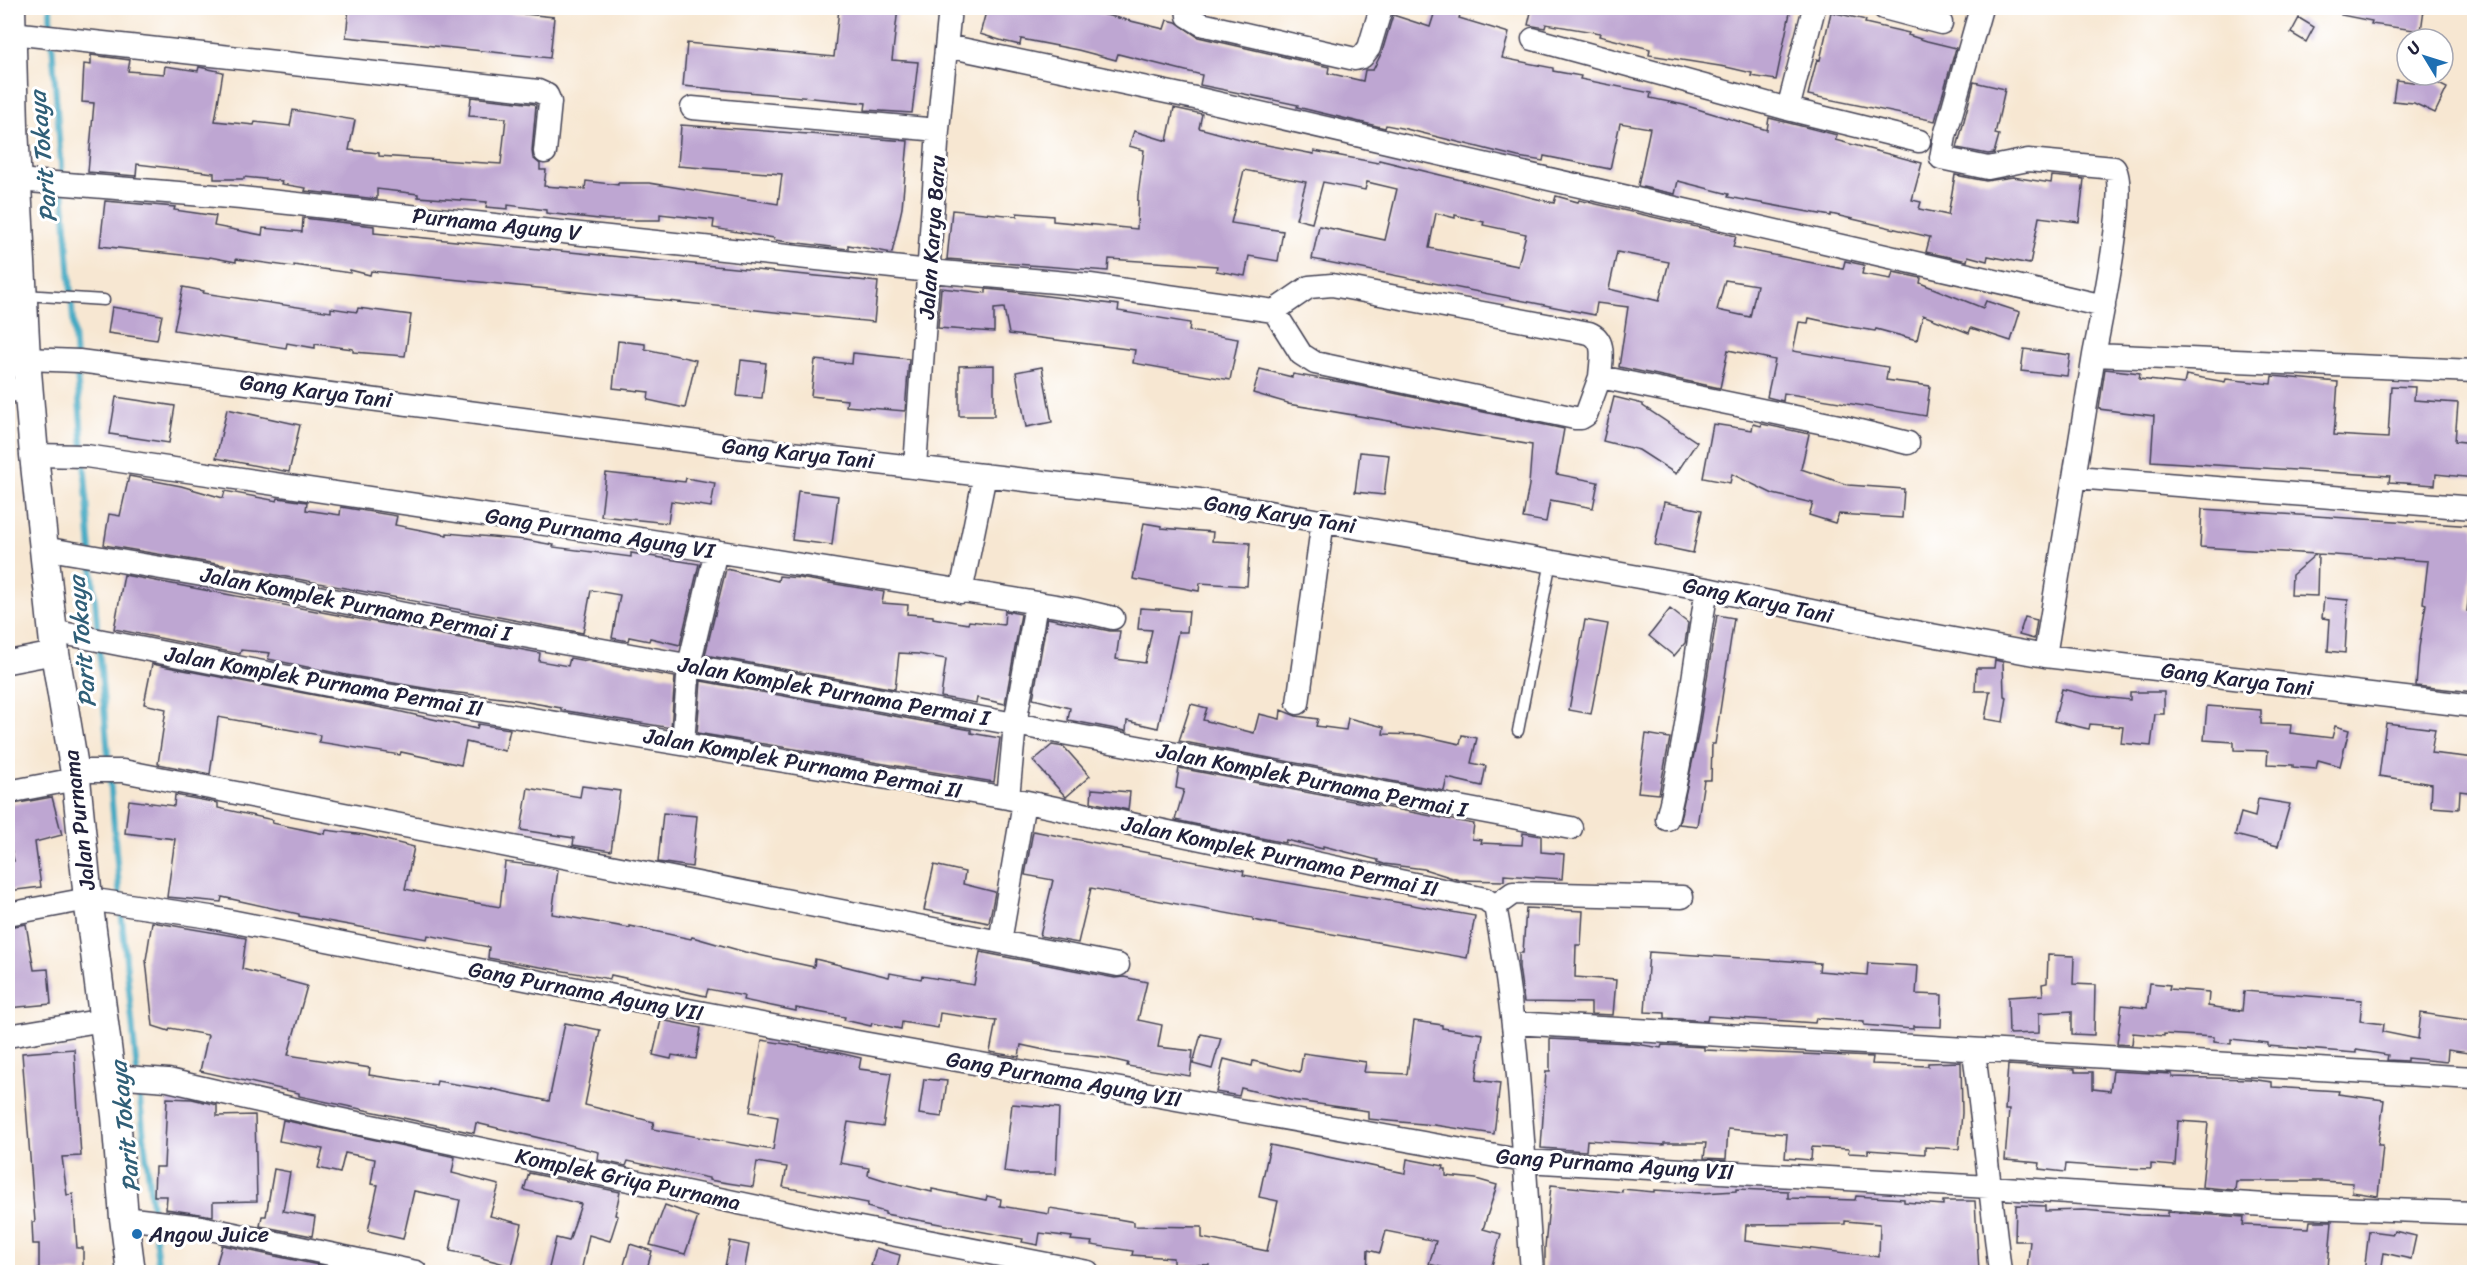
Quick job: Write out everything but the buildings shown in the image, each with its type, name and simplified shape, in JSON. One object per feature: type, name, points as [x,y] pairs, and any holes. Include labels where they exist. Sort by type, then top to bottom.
[{"type":"street","name":"Jalan Karya Baru","points":[[915,467],[950,8]]},
{"type":"street","points":[[1187,8],[1188,16],[1201,24],[1355,59],[1362,57],[1369,48],[1381,8]]},
{"type":"street","points":[[1788,109],[1814,8]]},
{"type":"street","points":[[1884,8],[1941,23]]},
{"type":"street","points":[[1981,8],[1945,136],[1941,158],[1988,168],[2028,160],[2114,168],[2117,171],[2118,212],[2045,656]]},
{"type":"street","points":[[17,25],[56,36],[538,91],[547,95],[550,102],[545,152]]},
{"type":"street","name":"Jalan Purnama","points":[[17,25],[11,128],[24,180],[33,359],[18,389],[44,455],[61,639],[82,773],[90,900],[104,1020],[118,1076],[132,1272]]},
{"type":"street","points":[[1533,39],[1788,109],[1919,141]]},
{"type":"street","points":[[947,46],[1218,103],[2104,306]]},
{"type":"street","points":[[692,108],[939,130]]},
{"type":"street","name":"Purnama Agung V","points":[[24,180],[241,198],[930,271],[1090,285],[1274,311]]},
{"type":"street","points":[[1332,285],[1589,333],[1600,340],[1599,376],[1586,415],[1575,418],[1315,363],[1301,354],[1274,311],[1309,287],[1332,285]]},
{"type":"street","points":[[2094,356],[2475,371]]},
{"type":"street","name":"Gang Karya Tani","points":[[33,359],[78,361],[721,445],[1200,500],[1707,589],[1888,627],[2045,656],[2475,706]]},
{"type":"street","points":[[1599,376],[1839,426],[1908,443]]},
{"type":"street","name":"Gang Purnama Agung VI","points":[[44,455],[86,456],[716,551],[1113,618]]},
{"type":"street","points":[[962,592],[985,475]]},
{"type":"street","points":[[2075,477],[2475,508]]},
{"type":"street","points":[[1298,703],[1323,520]]},
{"type":"street","name":"Jalan Komplek Purnama Permai I","points":[[54,549],[1571,828]]},
{"type":"street","points":[[683,742],[689,665],[716,551]]},
{"type":"street","points":[[1667,819],[1681,762],[1692,673],[1707,589]]},
{"type":"street","points":[[1000,942],[1016,800],[1015,724],[1036,604]]},
{"type":"street","points":[[8,663],[61,639]]},
{"type":"street","name":"Jalan Komplek Purnama Permai II","points":[[61,639],[107,640],[344,688],[683,742],[1016,800],[1485,899],[1495,906]]},
{"type":"street","points":[[8,792],[82,773],[123,771],[1118,965]]},
{"type":"street","points":[[1532,1272],[1514,1023],[1506,958],[1495,906],[1513,893],[1682,897]]},
{"type":"street","points":[[8,914],[90,900]]},
{"type":"street","name":"Gang Purnama Agung VII","points":[[90,900],[146,907],[857,1042],[1524,1161],[2281,1206],[2475,1214]]},
{"type":"street","points":[[8,1036],[104,1020]]},
{"type":"street","points":[[1514,1023],[2475,1078]]},
{"type":"street","points":[[1974,1051],[2000,1272]]},
{"type":"street","name":"Komplek Griya Purnama","points":[[118,1076],[168,1080],[333,1118],[834,1223],[1088,1272]]},
{"type":"street","points":[[129,1219],[254,1237],[416,1272]]},
{"type":"lane","points":[[30,295],[104,300]]},
{"type":"lane","points":[[1518,731],[1551,561]]},
{"type":"waterway","name":"Parit Tokaya","points":[[50,8],[51,32]]},
{"type":"waterway","name":"Parit Tokaya","points":[[52,42],[62,178]]},
{"type":"waterway","name":"Parit Tokaya","points":[[63,189],[83,451]]},
{"type":"waterway","name":"Parit Tokaya","points":[[84,461],[91,552]]},
{"type":"waterway","name":"Parit Tokaya","points":[[92,562],[98,636]]},
{"type":"waterway","name":"Parit Tokaya","points":[[99,646],[120,899]]},
{"type":"waterway","name":"Parit Tokaya","points":[[121,909],[137,1072]]},
{"type":"waterway","name":"Parit Tokaya","points":[[138,1082],[159,1272]]},
{"type":"place","name":"Angow Juice","points":[[137,1234]]}]
